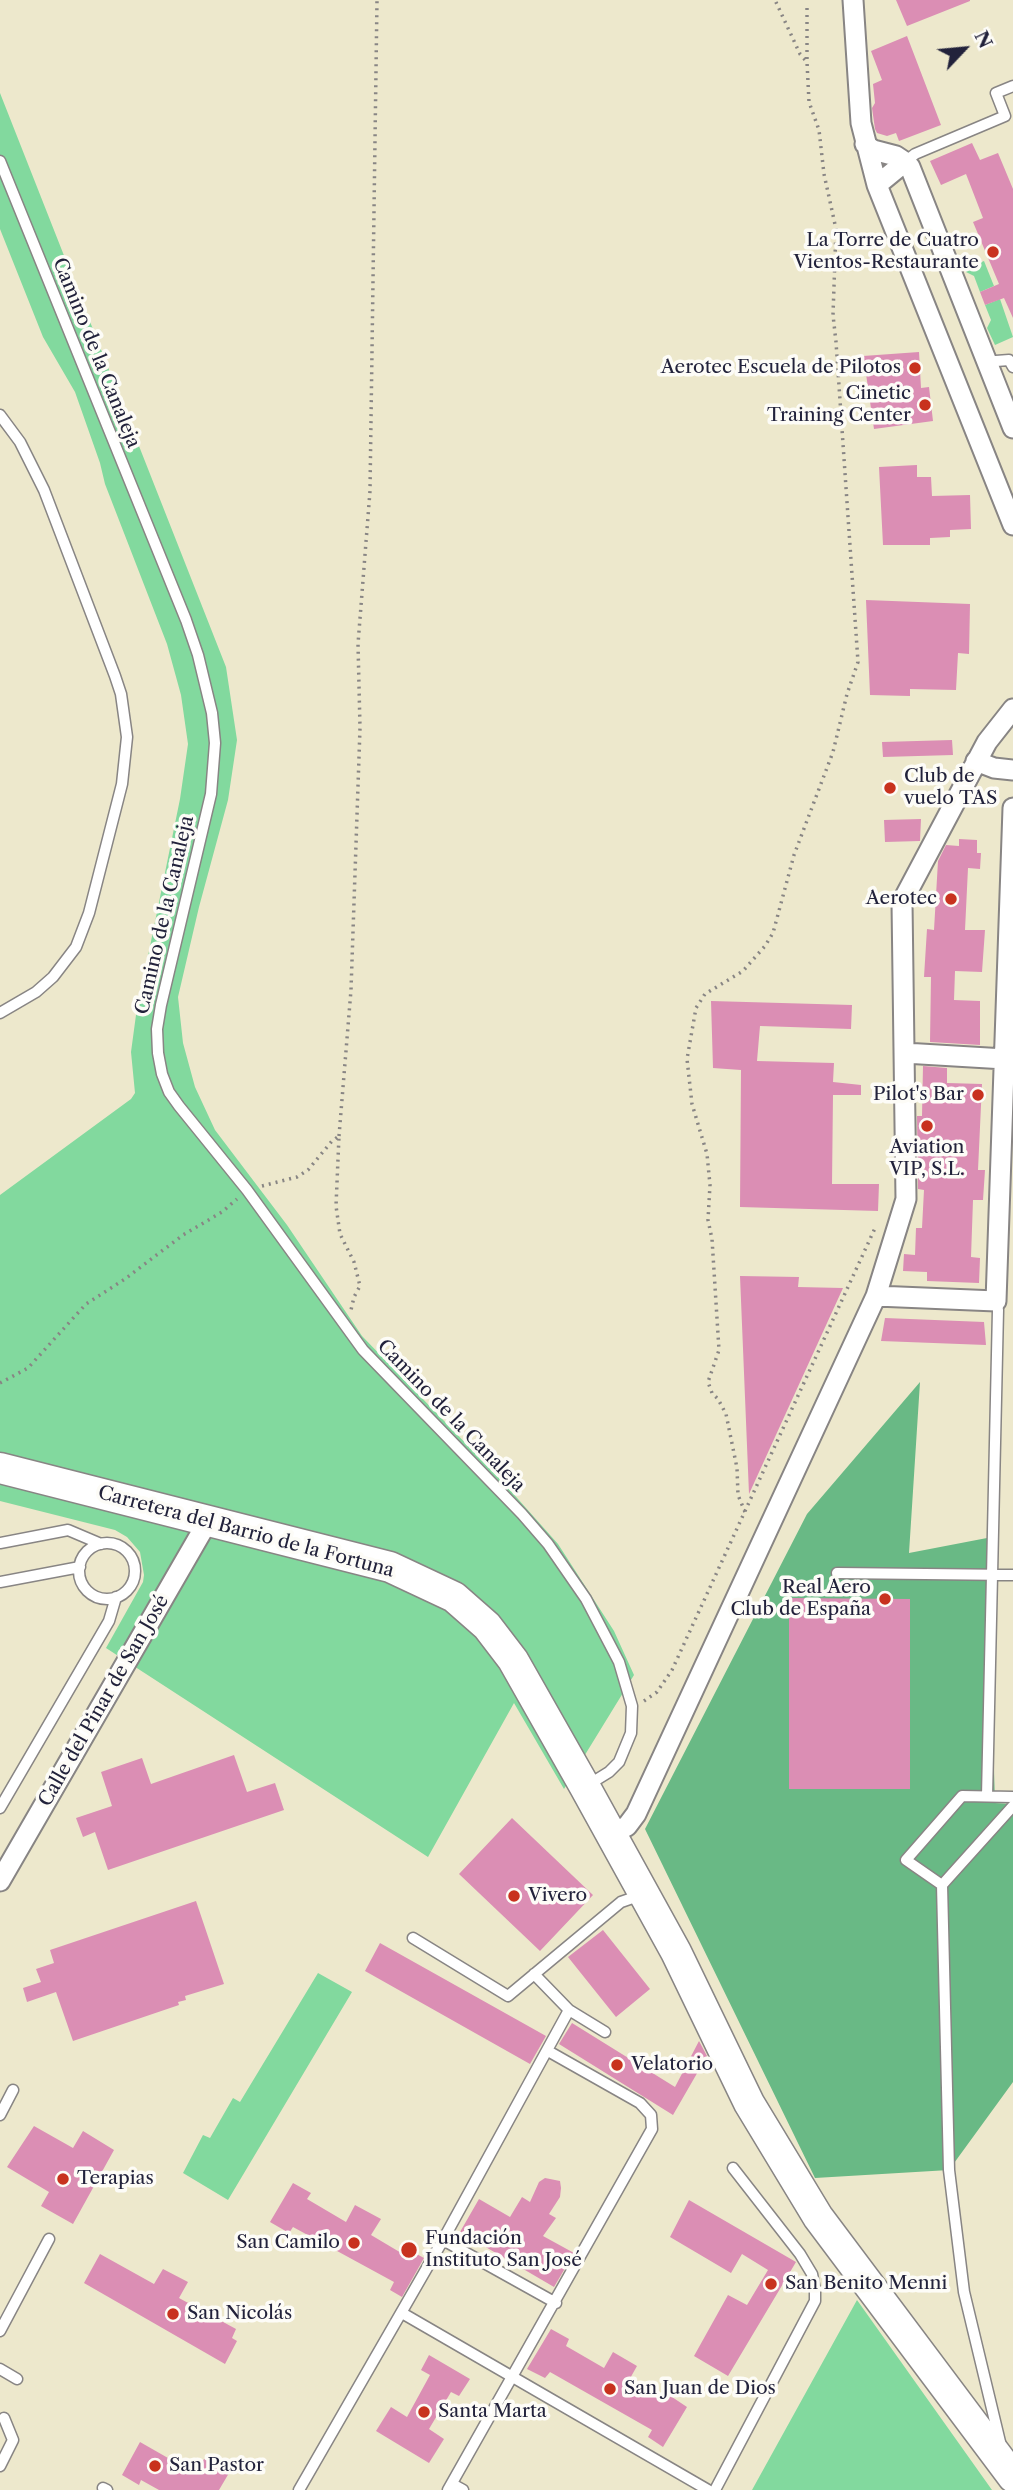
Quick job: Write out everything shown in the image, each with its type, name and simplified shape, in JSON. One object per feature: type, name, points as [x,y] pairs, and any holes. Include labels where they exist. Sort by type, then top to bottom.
[{"type":"main road","name":"Carretera del Barrio de la Fortuna","points":[[0,1468],[390,1567],[454,1597],[487,1626],[513,1660],[612,1834],[676,1952],[749,2103],[818,2217],[1009,2472]]},
{"type":"street","points":[[853,0],[861,123],[877,185],[1013,525]]},
{"type":"street","points":[[865,144],[873,150],[896,156],[910,167],[1013,428]]},
{"type":"street","points":[[877,185],[905,162]]},
{"type":"street","points":[[612,1834],[627,1826],[636,1814],[876,1296],[906,1199],[902,902],[987,742],[1010,718]]},
{"type":"street","points":[[976,761],[994,768],[1013,770]]},
{"type":"street","points":[[876,1296],[996,1301],[1013,808]]},
{"type":"street","points":[[904,1053],[1005,1059]]},
{"type":"street","name":"Calle del Pinar de San José","points":[[0,1881],[208,1521]]},
{"type":"lane","points":[[905,162],[915,154],[1005,116],[996,93],[1013,86]]},
{"type":"lane","name":"Camino de la Canaleja","points":[[0,162],[186,620],[207,688],[215,743],[211,794],[161,1005],[157,1029],[162,1074],[169,1091],[247,1190],[347,1331],[389,1378],[522,1514],[548,1544],[580,1590],[619,1662],[632,1706],[631,1733],[619,1762],[609,1772],[585,1787]]},
{"type":"lane","points":[[987,364],[1009,360],[1013,366]]},
{"type":"lane","points":[[0,415],[20,442],[44,489],[115,676],[121,694],[127,737],[122,784],[89,913],[76,947],[53,977],[36,992],[0,1013]]},
{"type":"lane","points":[[987,1796],[998,1310],[996,1301]]},
{"type":"lane","points":[[0,1543],[68,1530],[101,1544]]},
{"type":"lane","points":[[111,1543],[125,1549],[134,1566],[131,1584],[124,1593],[106,1599],[90,1593],[80,1576],[79,1566],[92,1547],[101,1544],[111,1543]]},
{"type":"lane","points":[[0,1582],[79,1566]]},
{"type":"lane","points":[[837,1573],[1013,1575]]},
{"type":"lane","points":[[0,1808],[108,1621],[116,1597]]},
{"type":"lane","points":[[942,1885],[906,1860],[961,1796],[1013,1797]]},
{"type":"lane","points":[[1009,2472],[964,2292],[949,2170],[942,1885],[1013,1806]]},
{"type":"lane","points":[[413,1938],[508,1996],[621,1902],[645,1894]]},
{"type":"lane","points":[[534,1975],[569,2010],[605,2032]]},
{"type":"lane","points":[[299,2490],[402,2313],[569,2010]]},
{"type":"lane","points":[[463,2490],[450,2487],[652,2129],[650,2115],[640,2103],[548,2051]]},
{"type":"lane","points":[[0,2115],[13,2090]]},
{"type":"lane","points":[[715,2490],[815,2301],[816,2290],[812,2274],[800,2254],[733,2168]]},
{"type":"lane","points":[[0,2331],[48,2239]]},
{"type":"lane","points":[[443,2240],[556,2303]]},
{"type":"lane","points":[[402,2313],[708,2490]]},
{"type":"lane","points":[[0,2369],[17,2379]]},
{"type":"lane","points":[[0,2466],[13,2440],[4,2418]]},
{"type":"path","points":[[347,1331],[354,1297],[360,1286],[354,1262],[340,1234],[336,1206],[351,990],[360,729],[358,644],[370,491],[377,0]]},
{"type":"path","points":[[775,0],[800,54],[807,62]]},
{"type":"path","points":[[745,1513],[738,1495],[737,1468],[726,1414],[708,1382],[719,1350],[712,1239],[708,1220],[710,1185],[707,1154],[692,1104],[687,1059],[696,1008],[705,994],[743,971],[773,933],[794,855],[833,752],[858,662],[833,314],[836,229],[824,174],[819,131],[809,102],[807,8]]},
{"type":"path","points":[[0,1383],[27,1368],[86,1304],[125,1279],[183,1235],[222,1212],[247,1190],[297,1177],[308,1170],[339,1136]]},
{"type":"path","points":[[632,1706],[657,1692],[672,1670],[878,1221]]},
{"type":"green space","points":[[0,93],[226,667],[237,740],[228,800],[178,997],[183,1043],[195,1087],[215,1130],[287,1225],[362,1336],[502,1481],[558,1544],[614,1631],[634,1675],[564,1789],[514,1703],[428,1857],[106,1648],[143,1582],[140,1552],[127,1537],[115,1530],[0,1501],[0,1195],[131,1099],[135,1093],[131,1052],[136,1015],[180,799],[188,744],[181,695],[167,644],[105,484],[75,392],[43,337],[0,229]]},
{"type":"green space","points":[[984,261],[994,286],[980,292],[974,276],[966,272],[970,267]]},
{"type":"green space","points":[[1000,299],[1013,337],[995,345],[987,328],[991,320],[985,305]]},
{"type":"green space","name":"Real Aero Club de España","points":[[920,1382],[909,1553],[987,1538],[995,1803],[1013,1804],[1013,2082],[949,2170],[815,2178],[645,1829],[807,1514]]},
{"type":"green space","points":[[318,1973],[352,1992],[228,2200],[183,2173],[203,2135],[210,2138],[233,2098],[240,2102]]},
{"type":"green space","points":[[857,2300],[992,2490],[752,2490]]},
{"type":"building","points":[[896,0],[970,0],[970,1],[907,26]]},
{"type":"building","points":[[907,36],[941,125],[899,141],[896,133],[887,136],[877,133],[875,129],[873,84],[882,80],[871,51]]},
{"type":"building","points":[[972,143],[980,160],[998,153],[1013,189],[1013,318],[1004,298],[985,305],[980,292],[999,284],[973,222],[983,218],[966,174],[941,185],[930,161]]},
{"type":"building","points":[[919,352],[921,388],[929,387],[933,421],[874,429],[863,356]]},
{"type":"building","points":[[917,465],[917,477],[931,477],[932,496],[970,495],[971,529],[950,530],[950,537],[930,538],[930,545],[883,545],[879,467]]},
{"type":"building","points":[[866,600],[970,604],[969,654],[958,653],[956,690],[910,689],[910,696],[870,695]]},
{"type":"building","points":[[952,740],[953,755],[883,757],[882,742]]},
{"type":"building","points":[[921,819],[920,841],[885,842],[884,820]]},
{"type":"building","name":"Aerotec","points":[[959,839],[977,840],[977,853],[981,853],[980,869],[968,868],[965,930],[985,930],[982,972],[955,971],[954,1000],[980,1001],[980,1045],[930,1042],[931,977],[924,977],[927,929],[934,930],[938,861],[946,845],[959,846]]},
{"type":"building","points":[[711,1001],[852,1005],[851,1029],[760,1026],[757,1061],[834,1063],[833,1082],[861,1085],[861,1095],[833,1095],[832,1184],[879,1184],[878,1211],[740,1207],[741,1070],[713,1068]]},
{"type":"building","points":[[923,1066],[947,1068],[947,1083],[982,1084],[978,1170],[985,1170],[983,1200],[973,1200],[971,1257],[980,1258],[979,1283],[927,1281],[927,1272],[903,1271],[904,1254],[915,1255],[916,1228],[922,1228],[924,1190],[918,1189],[917,1116],[922,1116]]},
{"type":"building","points":[[740,1276],[799,1277],[798,1287],[843,1288],[749,1494]]},
{"type":"building","points":[[885,1318],[984,1322],[986,1345],[881,1341]]},
{"type":"building","points":[[789,1598],[910,1599],[910,1789],[789,1789]]},
{"type":"building","points":[[234,1755],[247,1792],[275,1783],[284,1810],[108,1870],[95,1832],[83,1837],[76,1818],[112,1806],[101,1772],[142,1758],[151,1784]]},
{"type":"building","points":[[512,1818],[593,1895],[540,1951],[459,1874]]},
{"type":"building","points":[[196,1901],[224,1984],[185,1996],[186,2000],[178,2002],[179,2005],[73,2041],[56,1992],[27,2002],[23,1988],[41,1982],[36,1969],[54,1963],[50,1950]]},
{"type":"building","points":[[603,1930],[650,1989],[616,2017],[568,1957]]},
{"type":"building","points":[[380,1943],[546,2036],[530,2064],[365,1971]]},
{"type":"building","name":"Velatorio","points":[[572,2023],[675,2087],[699,2041],[707,2056],[673,2115],[559,2044]]},
{"type":"building","name":"Terapias","points":[[34,2126],[73,2148],[83,2131],[114,2150],[73,2224],[41,2206],[49,2192],[7,2167]]},
{"type":"building","points":[[545,2178],[560,2181],[561,2188],[560,2197],[549,2214],[556,2218],[543,2236],[574,2253],[554,2287],[460,2232],[479,2199],[510,2217],[522,2197],[530,2202],[539,2182]]},
{"type":"building","name":"San Camilo","points":[[293,2183],[311,2193],[307,2199],[346,2222],[355,2205],[381,2219],[371,2235],[408,2257],[411,2251],[424,2258],[402,2297],[390,2290],[394,2282],[293,2227],[289,2233],[270,2222]]},
{"type":"building","name":"San Benito Menni","points":[[689,2200],[796,2262],[728,2376],[694,2356],[728,2295],[747,2305],[768,2270],[742,2254],[731,2273],[670,2237]]},
{"type":"building","name":"San Nicolás","points":[[100,2254],[154,2284],[163,2269],[188,2282],[179,2298],[236,2329],[232,2338],[237,2341],[225,2364],[84,2283]]},
{"type":"building","name":"San Juan de Dios","points":[[551,2329],[569,2339],[566,2346],[604,2368],[613,2352],[637,2366],[628,2382],[665,2402],[669,2395],[687,2407],[663,2447],[648,2437],[652,2430],[550,2372],[545,2378],[527,2369]]},
{"type":"building","name":"Santa Marta","points":[[429,2355],[470,2379],[459,2396],[451,2392],[429,2429],[444,2439],[429,2463],[376,2431],[391,2407],[407,2417],[430,2375],[421,2370]]},
{"type":"building","name":"San Pastor","points":[[140,2442],[196,2474],[204,2459],[229,2473],[219,2490],[159,2490],[141,2480],[139,2485],[122,2475]]},
{"type":"place","name":"La Torre de Cuatro Vientos-Restaurante","points":[[993,252]]},
{"type":"place","name":"Aerotec Escuela de Pilotos","points":[[915,368]]},
{"type":"place","name":"Cinetic Training Center","points":[[925,405]]},
{"type":"place","name":"Club de vuelo TAS","points":[[890,788]]},
{"type":"place","name":"Aerotec","points":[[951,899]]},
{"type":"place","name":"Pilot's Bar","points":[[978,1095]]},
{"type":"place","name":"Aviation VIP, S.L.","points":[[927,1126]]},
{"type":"place","name":"Real Aero Club de España","points":[[885,1599]]},
{"type":"place","name":"Vivero","points":[[514,1896]]},
{"type":"place","name":"Velatorio","points":[[617,2065]]},
{"type":"place","name":"Terapias","points":[[63,2179]]},
{"type":"place","name":"San Camilo","points":[[354,2243]]},
{"type":"place","name":"Fundación Instituto San José","points":[[409,2250]]},
{"type":"place","name":"San Benito Menni","points":[[771,2284]]},
{"type":"place","name":"San Nicolás","points":[[173,2314]]},
{"type":"place","name":"San Juan de Dios","points":[[610,2389]]},
{"type":"place","name":"Santa Marta","points":[[424,2412]]},
{"type":"place","name":"San Pastor","points":[[155,2466]]}]
